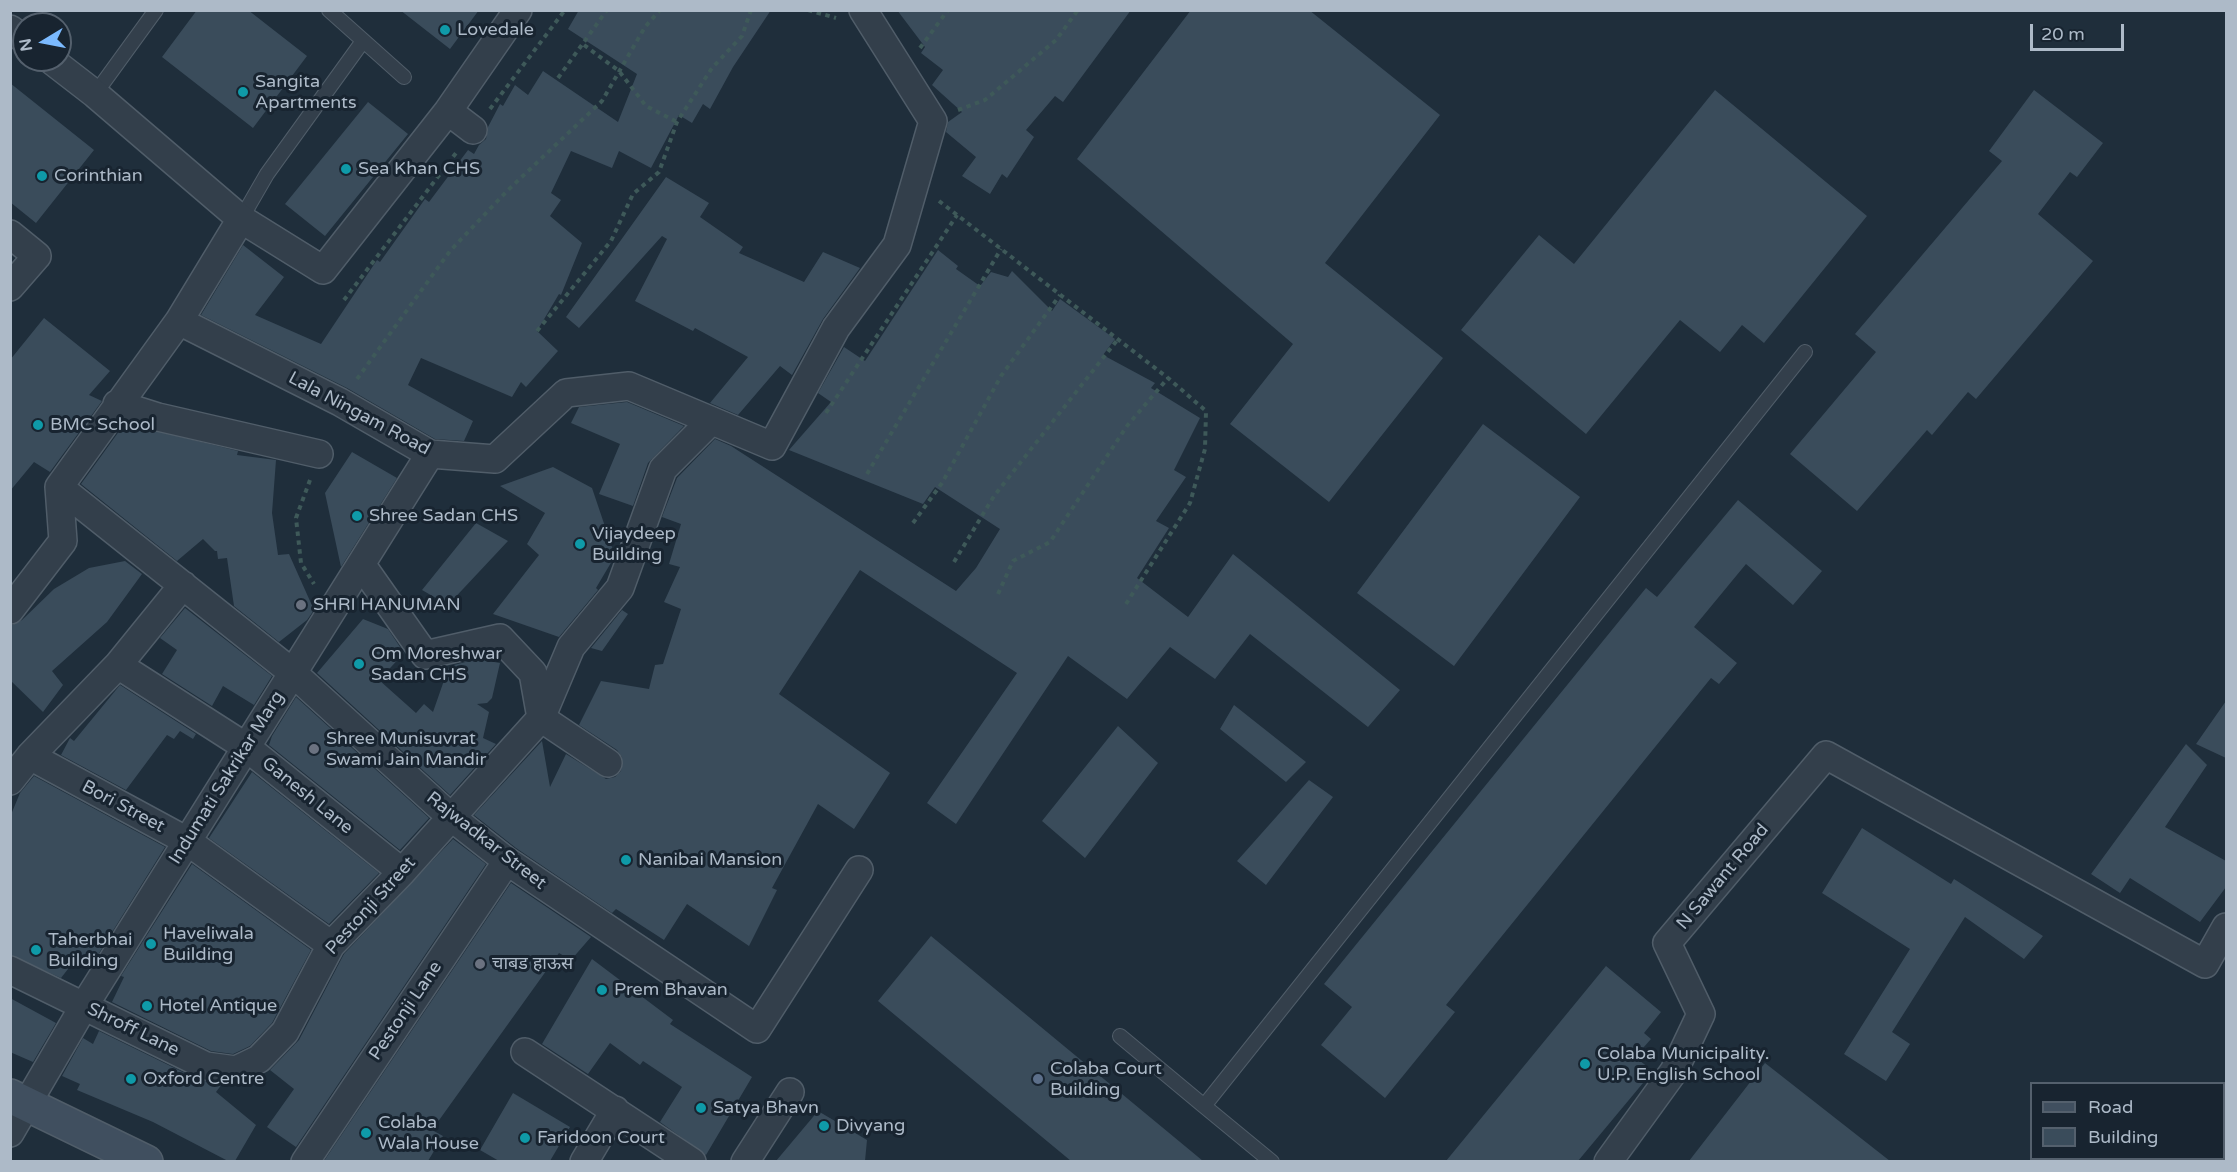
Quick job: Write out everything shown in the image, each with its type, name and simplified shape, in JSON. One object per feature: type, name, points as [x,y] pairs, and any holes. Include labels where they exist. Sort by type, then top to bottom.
[{"type":"main road","points":[[19,1100],[146,1161]]},
{"type":"street","points":[[67,72],[241,219],[323,270],[448,111],[518,10]]},
{"type":"street","points":[[863,10],[933,121]]},
{"type":"street","points":[[448,111],[473,130]]},
{"type":"street","name":"Lala Ningam Road","points":[[178,321],[340,402],[430,454],[495,459],[566,393],[630,386],[772,446],[836,328],[897,245],[933,121]]},
{"type":"street","points":[[10,610],[63,541],[59,487],[178,321],[241,219]]},
{"type":"street","points":[[10,234],[37,256],[10,287]]},
{"type":"street","points":[[117,404],[158,417],[319,454]]},
{"type":"street","name":"Pestonji Street","points":[[259,1059],[285,1032],[331,945],[402,872],[541,718],[571,648],[620,588],[663,470],[711,421]]},
{"type":"street","name":"Indumati Sakrikar Marg","points":[[10,1133],[19,1100],[84,1006],[430,454]]},
{"type":"street","name":"Rajwadkar Street","points":[[59,487],[293,673],[451,817],[507,861],[757,1029],[859,870]]},
{"type":"street","points":[[361,564],[425,655],[500,638],[533,673],[541,718],[608,763]]},
{"type":"street","points":[[10,781],[30,756],[118,665],[183,585]]},
{"type":"street","name":"Ganesh Lane","points":[[118,665],[246,747],[402,872]]},
{"type":"street","name":"N Sawant Road","points":[[1608,1161],[1674,1071],[1701,1014],[1667,943],[1826,755],[2205,964],[2226,927]]},
{"type":"street","name":"Bori Street","points":[[30,756],[187,841],[331,945]]},
{"type":"street","name":"Pestonji Lane","points":[[304,1161],[507,861]]},
{"type":"street","name":"Shroff Lane","points":[[10,970],[206,1066],[236,1070],[259,1059]]},
{"type":"street","points":[[525,1052],[692,1161]]},
{"type":"street","points":[[745,1161],[790,1092]]},
{"type":"street","points":[[584,1161],[615,1110]]},
{"type":"lane","points":[[95,94],[156,10]]},
{"type":"lane","points":[[329,10],[404,77]]},
{"type":"lane","points":[[241,219],[267,174],[363,41]]},
{"type":"lane","points":[[1204,1106],[1805,352]]},
{"type":"lane","points":[[1120,1036],[1272,1161]]},
{"type":"path","points":[[558,78],[584,45],[607,10]]},
{"type":"path","points":[[340,402],[450,251],[507,191],[602,101],[645,27],[660,10]]},
{"type":"path","points":[[537,331],[611,241],[633,194],[659,172],[677,122],[712,68],[742,36],[751,10]]},
{"type":"path","points":[[902,71],[948,10]]},
{"type":"path","points":[[933,121],[985,99],[1056,40],[1078,10]]},
{"type":"path","points":[[584,45],[619,72],[646,105],[677,122]]},
{"type":"path","points":[[915,182],[1168,378],[1206,411],[1205,449],[1190,503],[1126,604]]},
{"type":"path","points":[[797,401],[825,415],[957,214]]},
{"type":"path","points":[[867,474],[1001,249]]},
{"type":"path","points":[[913,523],[942,483],[1002,376],[1060,295]]},
{"type":"path","points":[[954,562],[994,496],[1118,339]]},
{"type":"path","points":[[998,594],[1013,561],[1050,542],[1127,426],[1168,378]]},
{"type":"path","points":[[319,454],[296,518],[302,563],[330,613]]},
{"type":"building","name":"Sangita Apartments","points":[[197,10],[248,10],[307,56],[253,128],[162,57]]},
{"type":"building","name":"Lovedale","points":[[400,10],[479,10],[450,49]]},
{"type":"building","points":[[579,10],[771,10],[733,67],[710,109],[703,104],[692,123],[679,115],[651,168],[619,151],[612,168],[571,151],[551,193],[561,200],[550,216],[582,243],[561,295],[559,294],[537,331],[558,351],[526,387],[521,382],[512,397],[421,358],[408,385],[473,421],[464,441],[435,439],[347,388],[201,315],[243,245],[284,277],[255,315],[321,344],[377,260],[380,262],[425,199],[429,202],[468,150],[474,154],[486,139],[488,127],[500,104],[503,106],[515,85],[528,95],[543,71],[618,122],[637,74],[568,29]]},
{"type":"building","points":[[897,10],[1131,10],[1063,102],[1055,96],[1026,130],[1034,137],[1007,178],[1002,174],[990,194],[962,176],[976,157],[946,132],[948,122],[962,112],[932,85],[943,70],[921,53],[925,47]]},
{"type":"building","points":[[1191,10],[1309,10],[1440,115],[1325,263],[1443,358],[1329,502],[1230,424],[1293,344],[1077,159]]},
{"type":"building","name":"Corinthian","points":[[10,83],[94,150],[36,223],[10,202]]},
{"type":"building","points":[[1715,90],[1867,216],[1764,343],[1742,325],[1720,352],[1680,320],[1586,434],[1461,330],[1539,235],[1574,264]]},
{"type":"building","points":[[2034,90],[2103,143],[2077,177],[2070,172],[2038,214],[2093,261],[1976,399],[1968,392],[1932,435],[1927,430],[1857,511],[1790,454],[1876,352],[1855,334],[2002,161],[1989,151]]},
{"type":"building","name":"Sea Khan CHS","points":[[368,102],[408,134],[325,236],[285,204]]},
{"type":"building","points":[[666,177],[709,203],[700,217],[743,247],[739,253],[804,282],[823,252],[860,268],[823,319],[792,375],[780,366],[738,415],[710,403],[748,357],[695,328],[693,331],[635,301],[667,239],[662,236],[579,328],[566,317]]},
{"type":"building","points":[[938,250],[958,266],[956,269],[980,286],[991,272],[1008,277],[1012,271],[1052,311],[1060,299],[1115,339],[1103,355],[1155,383],[1151,388],[1200,418],[1174,470],[1186,477],[1156,521],[1169,528],[1137,578],[1188,617],[1233,554],[1400,690],[1368,727],[1250,634],[1215,679],[1170,647],[1127,699],[1068,656],[956,824],[927,803],[1017,673],[860,570],[779,694],[890,773],[854,829],[818,804],[772,888],[777,890],[749,946],[687,904],[664,940],[616,909],[612,913],[516,848],[474,815],[542,741],[550,787],[566,754],[606,779],[615,777],[621,771],[622,757],[617,750],[579,725],[601,681],[649,689],[655,665],[663,664],[681,609],[664,602],[680,567],[669,564],[681,524],[662,517],[677,478],[715,439],[731,446],[956,591],[976,568],[1000,529],[935,487],[923,504],[789,450],[831,402],[818,393],[844,347],[865,361]]},
{"type":"building","name":"BMC School","points":[[44,318],[110,371],[89,395],[102,401],[50,472],[34,462],[10,491],[10,360]]},
{"type":"building","points":[[627,402],[684,426],[648,463],[633,506],[599,494],[620,444],[571,423],[579,407]]},
{"type":"building","points":[[125,423],[238,451],[237,455],[276,460],[272,513],[278,555],[289,554],[314,610],[307,620],[279,642],[234,606],[227,558],[218,559],[217,551],[203,539],[177,561],[81,484]]},
{"type":"building","points":[[1483,424],[1580,497],[1454,666],[1357,593]]},
{"type":"building","name":"Shree Sadan CHS","points":[[352,452],[397,478],[341,567],[325,493]]},
{"type":"building","name":"Vijaydeep Building","points":[[553,467],[592,488],[615,556],[596,588],[598,590],[559,637],[493,614],[539,555],[527,544],[545,513],[500,486]]},
{"type":"building","points":[[1738,500],[1822,571],[1793,605],[1746,564],[1694,627],[1737,663],[1719,684],[1711,678],[1446,1005],[1455,1012],[1385,1098],[1321,1045],[1352,1007],[1324,984],[1646,588],[1657,597]]},
{"type":"building","points":[[476,523],[508,541],[448,605],[422,590]]},
{"type":"building","points":[[125,561],[142,574],[107,622],[52,671],[63,685],[43,712],[10,680],[10,626],[22,620],[54,589],[89,568]]},
{"type":"building","points":[[185,608],[272,676],[254,705],[223,686],[212,706],[162,674],[177,650],[160,638]]},
{"type":"building","points":[[622,610],[628,614],[602,651],[591,648]]},
{"type":"building","points":[[363,619],[388,629],[404,653],[379,680],[416,713],[424,704],[433,712],[448,669],[454,665],[477,659],[500,663],[492,698],[487,703],[477,704],[489,712],[483,738],[496,744],[450,795],[317,673]]},
{"type":"building","points":[[120,685],[196,734],[193,739],[180,731],[174,739],[167,735],[126,790],[61,755],[70,738],[74,741]]},
{"type":"building","points":[[296,697],[429,818],[400,850],[269,745]]},
{"type":"building","points":[[2226,701],[2226,758],[2196,744]]},
{"type":"building","points":[[1234,705],[1306,762],[1286,782],[1220,729]]},
{"type":"building","points":[[1118,726],[1158,763],[1085,858],[1042,821]]},
{"type":"building","points":[[2186,744],[2207,765],[2165,827],[2226,861],[2226,887],[2200,922],[2130,878],[2120,893],[2091,874]]},
{"type":"building","points":[[252,772],[379,873],[329,924],[209,838]]},
{"type":"building","points":[[34,776],[165,847],[91,966],[75,960],[61,978],[10,955],[10,817],[20,793]]},
{"type":"building","points":[[1309,780],[1333,797],[1266,885],[1237,861]]},
{"type":"building","points":[[1862,828],[1951,884],[1954,879],[2043,936],[2024,959],[1965,917],[1892,1032],[1910,1044],[1886,1081],[1844,1054],[1910,949],[1822,893]]},
{"type":"building","points":[[453,839],[486,864],[296,1147],[267,1127],[294,1089],[270,1070],[299,1040],[344,954]]},
{"type":"building","points":[[192,864],[311,950],[272,1023],[250,1046],[233,1054],[211,1051],[112,1002],[124,977],[121,976]]},
{"type":"building","points":[[511,883],[591,937],[571,960],[559,953],[432,1130],[443,1136],[428,1161],[324,1161]]},
{"type":"building","name":"Colaba Court Building","points":[[931,936],[1203,1161],[1071,1161],[878,1001]]},
{"type":"building","points":[[592,959],[673,1020],[670,1024],[752,1077],[706,1155],[660,1122],[682,1087],[643,1061],[640,1065],[610,1043],[588,1074],[542,1044]]},
{"type":"building","name":"Colaba Municipality. U.P. English School","points":[[1606,966],[1661,1012],[1644,1033],[1651,1039],[1635,1057],[1653,1071],[1578,1161],[1446,1161]]},
{"type":"building","points":[[10,998],[56,1023],[33,1062],[10,1052]]},
{"type":"building","points":[[99,1031],[199,1080],[222,1084],[216,1092],[256,1125],[235,1161],[228,1161],[153,1122],[77,1090],[80,1084],[62,1076],[83,1038],[93,1044]]},
{"type":"building","points":[[1765,1063],[1890,1161],[1689,1161]]},
{"type":"building","name":"Faridoon Court","points":[[513,1093],[570,1127],[550,1161],[499,1161],[480,1150]]},
{"type":"building","name":"Divyang","points":[[818,1111],[867,1140],[865,1161],[776,1161]]},
{"type":"place","name":"Lovedale","points":[[445,30]]},
{"type":"place","name":"Sangita Apartments","points":[[243,92]]},
{"type":"place","name":"Sea Khan CHS","points":[[346,169]]},
{"type":"place","name":"Corinthian","points":[[42,176]]},
{"type":"place","name":"BMC School","points":[[38,425]]},
{"type":"place","name":"Shree Sadan CHS","points":[[357,516]]},
{"type":"place","name":"Vijaydeep Building","points":[[580,544]]},
{"type":"place","name":"SHRI HANUMAN","points":[[301,605]]},
{"type":"place","name":"Om Moreshwar Sadan CHS","points":[[359,664]]},
{"type":"place","name":"Shree Munisuvrat Swami Jain Mandir","points":[[314,749]]},
{"type":"place","name":"Nanibai Mansion","points":[[626,860]]},
{"type":"place","name":"Haveliwala Building","points":[[151,944]]},
{"type":"place","name":"Taherbhai Building","points":[[36,950]]},
{"type":"place","name":"चाबड हाऊस","points":[[480,964]]},
{"type":"place","name":"Prem Bhavan","points":[[602,990]]},
{"type":"place","name":"Hotel Antique","points":[[147,1006]]},
{"type":"place","name":"Colaba Municipality. U.P. English School","points":[[1585,1064]]},
{"type":"place","name":"Oxford Centre","points":[[131,1079]]},
{"type":"place","name":"Colaba Court Building","points":[[1038,1079]]},
{"type":"place","name":"Satya Bhavn","points":[[701,1108]]},
{"type":"place","name":"Divyang","points":[[824,1126]]},
{"type":"place","name":"Colaba Wala House","points":[[366,1133]]},
{"type":"place","name":"Faridoon Court","points":[[525,1138]]}]
